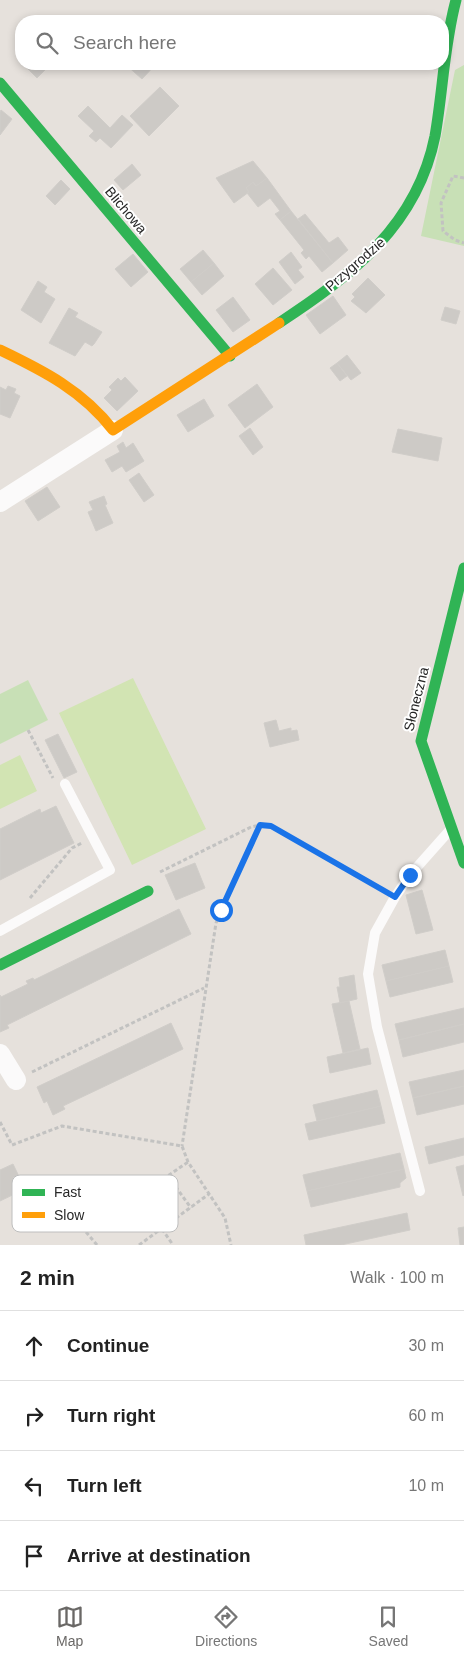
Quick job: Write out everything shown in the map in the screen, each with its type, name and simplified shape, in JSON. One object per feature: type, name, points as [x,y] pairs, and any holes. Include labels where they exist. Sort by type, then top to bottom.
[{"type":"street","name":"Przygrodzie","points":[[449,25],[456,0]]},
{"type":"street","name":"Przygrodzie","points":[[0,502],[230,356],[332,286],[366,258],[397,225],[412,203],[424,176],[431,149],[442,70]]},
{"type":"street","name":"Blichowa","points":[[0,83],[230,356]]},
{"type":"street","points":[[0,350],[42,371],[83,396],[102,414],[113,430]]},
{"type":"street","name":"Słoneczna","points":[[464,568],[421,741],[464,863]]},
{"type":"street","points":[[0,965],[148,891]]},
{"type":"street","points":[[0,1054],[16,1080]]},
{"type":"lane","points":[[0,931],[110,870],[66,787]]},
{"type":"lane","points":[[420,1191],[376,1027],[368,974],[375,933],[395,897],[410,875],[453,828]]},
{"type":"path","points":[[464,178],[452,176],[440,206],[443,231],[455,240],[464,242]]},
{"type":"path","points":[[28,730],[60,794],[66,787]]},
{"type":"path","points":[[231,1245],[225,1218],[188,1162],[182,1146],[216,923],[260,825]]},
{"type":"path","points":[[148,891],[162,870],[251,827],[260,825],[271,826],[395,897]]},
{"type":"path","points":[[28,900],[77,846]]},
{"type":"path","points":[[16,1080],[205,988]]},
{"type":"path","points":[[0,1122],[12,1145],[62,1126],[182,1146]]},
{"type":"path","points":[[169,1175],[188,1162]]},
{"type":"path","points":[[178,1190],[191,1208]]},
{"type":"path","points":[[178,1218],[208,1194]]},
{"type":"path","points":[[86,1232],[97,1245]]},
{"type":"path","points":[[139,1245],[158,1232]]},
{"type":"path","points":[[164,1232],[173,1245]]},
{"type":"green space","points":[[464,65],[464,246],[421,236],[455,70]]},
{"type":"green space","points":[[133,678],[206,829],[132,865],[59,713]]},
{"type":"green space","points":[[28,680],[48,720],[0,744],[0,694]]},
{"type":"green space","points":[[20,755],[37,791],[0,809],[0,765]]},
{"type":"building","points":[[29,70],[45,70],[37,78]]},
{"type":"building","points":[[132,70],[150,70],[142,79]]},
{"type":"building","points":[[160,87],[179,106],[149,136],[130,116]]},
{"type":"building","points":[[88,106],[110,128],[122,115],[133,125],[111,148],[100,138],[96,142],[89,136],[94,131],[78,116]]},
{"type":"building","points":[[1,110],[12,119],[0,135],[0,112]]},
{"type":"building","points":[[253,161],[267,178],[256,186],[253,182],[246,188],[249,192],[234,203],[216,178]]},
{"type":"building","points":[[132,164],[141,175],[123,190],[114,180]]},
{"type":"building","points":[[267,178],[291,211],[280,220],[275,214],[280,211],[270,198],[258,207],[247,193],[249,192],[246,188],[253,182],[256,186]]},
{"type":"building","points":[[61,180],[70,189],[55,205],[46,196]]},
{"type":"building","points":[[291,211],[333,263],[322,272],[309,256],[306,259],[301,253],[304,250],[280,220]]},
{"type":"building","points":[[305,214],[329,243],[338,237],[348,250],[333,263],[298,219]]},
{"type":"building","points":[[203,250],[214,263],[191,282],[180,269]]},
{"type":"building","points":[[291,252],[302,267],[298,270],[304,277],[295,284],[279,262]]},
{"type":"building","points":[[133,254],[148,272],[131,287],[115,269]]},
{"type":"building","points":[[214,263],[224,276],[202,295],[191,282]]},
{"type":"building","points":[[273,268],[292,290],[273,305],[255,284]]},
{"type":"building","points":[[368,278],[385,295],[366,313],[351,301],[355,297],[352,294]]},
{"type":"building","points":[[38,281],[47,287],[44,292],[55,299],[41,323],[21,310]]},
{"type":"building","points":[[333,296],[346,315],[320,334],[306,315]]},
{"type":"building","points":[[233,297],[250,320],[233,332],[216,310]]},
{"type":"building","points":[[445,307],[460,311],[456,324],[441,320]]},
{"type":"building","points":[[69,308],[78,313],[75,317],[102,332],[92,346],[85,342],[75,356],[49,343]]},
{"type":"building","points":[[347,355],[361,373],[351,380],[337,363]]},
{"type":"building","points":[[337,363],[347,376],[340,381],[330,368]]},
{"type":"building","points":[[125,377],[138,391],[117,411],[104,398],[112,390],[109,387],[118,378],[121,381]]},
{"type":"building","points":[[257,384],[273,407],[245,428],[228,405]]},
{"type":"building","points":[[8,386],[16,389],[14,393],[20,396],[10,418],[0,414],[0,387],[6,390]]},
{"type":"building","points":[[204,399],[214,416],[188,432],[177,415]]},
{"type":"building","points":[[250,428],[263,447],[253,455],[239,436]]},
{"type":"building","points":[[398,429],[442,438],[438,461],[392,452]]},
{"type":"building","points":[[123,442],[126,448],[133,443],[144,461],[126,472],[122,466],[112,472],[105,460],[120,452],[117,446]]},
{"type":"building","points":[[139,473],[154,495],[144,502],[129,480]]},
{"type":"building","points":[[47,487],[60,507],[38,521],[25,501]]},
{"type":"building","points":[[104,496],[107,504],[105,505],[113,523],[96,531],[88,512],[93,510],[89,502]]},
{"type":"building","points":[[276,720],[279,731],[291,728],[291,731],[297,730],[299,740],[270,747],[264,723]]},
{"type":"building","points":[[58,734],[77,772],[64,778],[45,740]]},
{"type":"building","points":[[56,806],[74,843],[0,880],[0,829],[40,809],[41,813]]},
{"type":"building","points":[[195,863],[205,888],[176,900],[165,875]]},
{"type":"building","points":[[422,890],[433,930],[416,934],[406,895]]},
{"type":"building","points":[[179,909],[191,934],[7,1025],[9,1028],[0,1032],[0,995],[1,997],[28,984],[26,981],[33,978],[34,980]]},
{"type":"building","points":[[445,950],[449,966],[386,981],[382,965]]},
{"type":"building","points":[[449,966],[453,982],[390,997],[386,981]]},
{"type":"building","points":[[354,975],[357,999],[340,1003],[337,987],[340,987],[339,978]]},
{"type":"building","points":[[349,1001],[360,1049],[343,1053],[332,1004]]},
{"type":"building","points":[[464,1008],[464,1024],[399,1040],[395,1024]]},
{"type":"building","points":[[171,1023],[183,1049],[63,1106],[65,1109],[53,1115],[47,1101],[44,1103],[37,1087]]},
{"type":"building","points":[[464,1024],[464,1042],[403,1057],[399,1040]]},
{"type":"building","points":[[368,1048],[371,1064],[330,1073],[327,1057]]},
{"type":"building","points":[[464,1070],[464,1086],[413,1098],[409,1082]]},
{"type":"building","points":[[464,1086],[464,1104],[417,1115],[413,1098]]},
{"type":"building","points":[[377,1090],[381,1106],[317,1121],[313,1105]]},
{"type":"building","points":[[381,1106],[385,1123],[309,1140],[305,1124]]},
{"type":"building","points":[[464,1138],[464,1155],[429,1164],[425,1147]]},
{"type":"building","points":[[400,1153],[404,1169],[307,1191],[303,1175]]},
{"type":"building","points":[[13,1164],[18,1175],[12,1175],[12,1195],[0,1201],[0,1170]]},
{"type":"building","points":[[464,1165],[464,1195],[463,1196],[456,1167]]},
{"type":"building","points":[[404,1169],[406,1178],[400,1183],[400,1187],[311,1207],[307,1191]]},
{"type":"building","points":[[407,1213],[410,1230],[341,1245],[306,1245],[304,1235]]},
{"type":"building","points":[[464,1227],[464,1245],[460,1245],[458,1228]]},
{"type":"traffic: fast","points":[[449,34],[456,0]]},
{"type":"traffic: fast","points":[[279,323],[332,286],[356,266],[378,245],[397,222],[413,196],[426,168],[435,136],[444,70]]},
{"type":"traffic: fast","points":[[0,83],[230,356]]},
{"type":"traffic: fast","points":[[464,568],[421,741],[464,863]]},
{"type":"traffic: fast","points":[[0,965],[148,891]]},
{"type":"traffic: slow","points":[[0,350],[62,383],[89,404],[113,430],[279,323]]},
{"type":"route","points":[[221,910],[260,825],[271,826],[390,892],[395,897],[410,875]]}]
